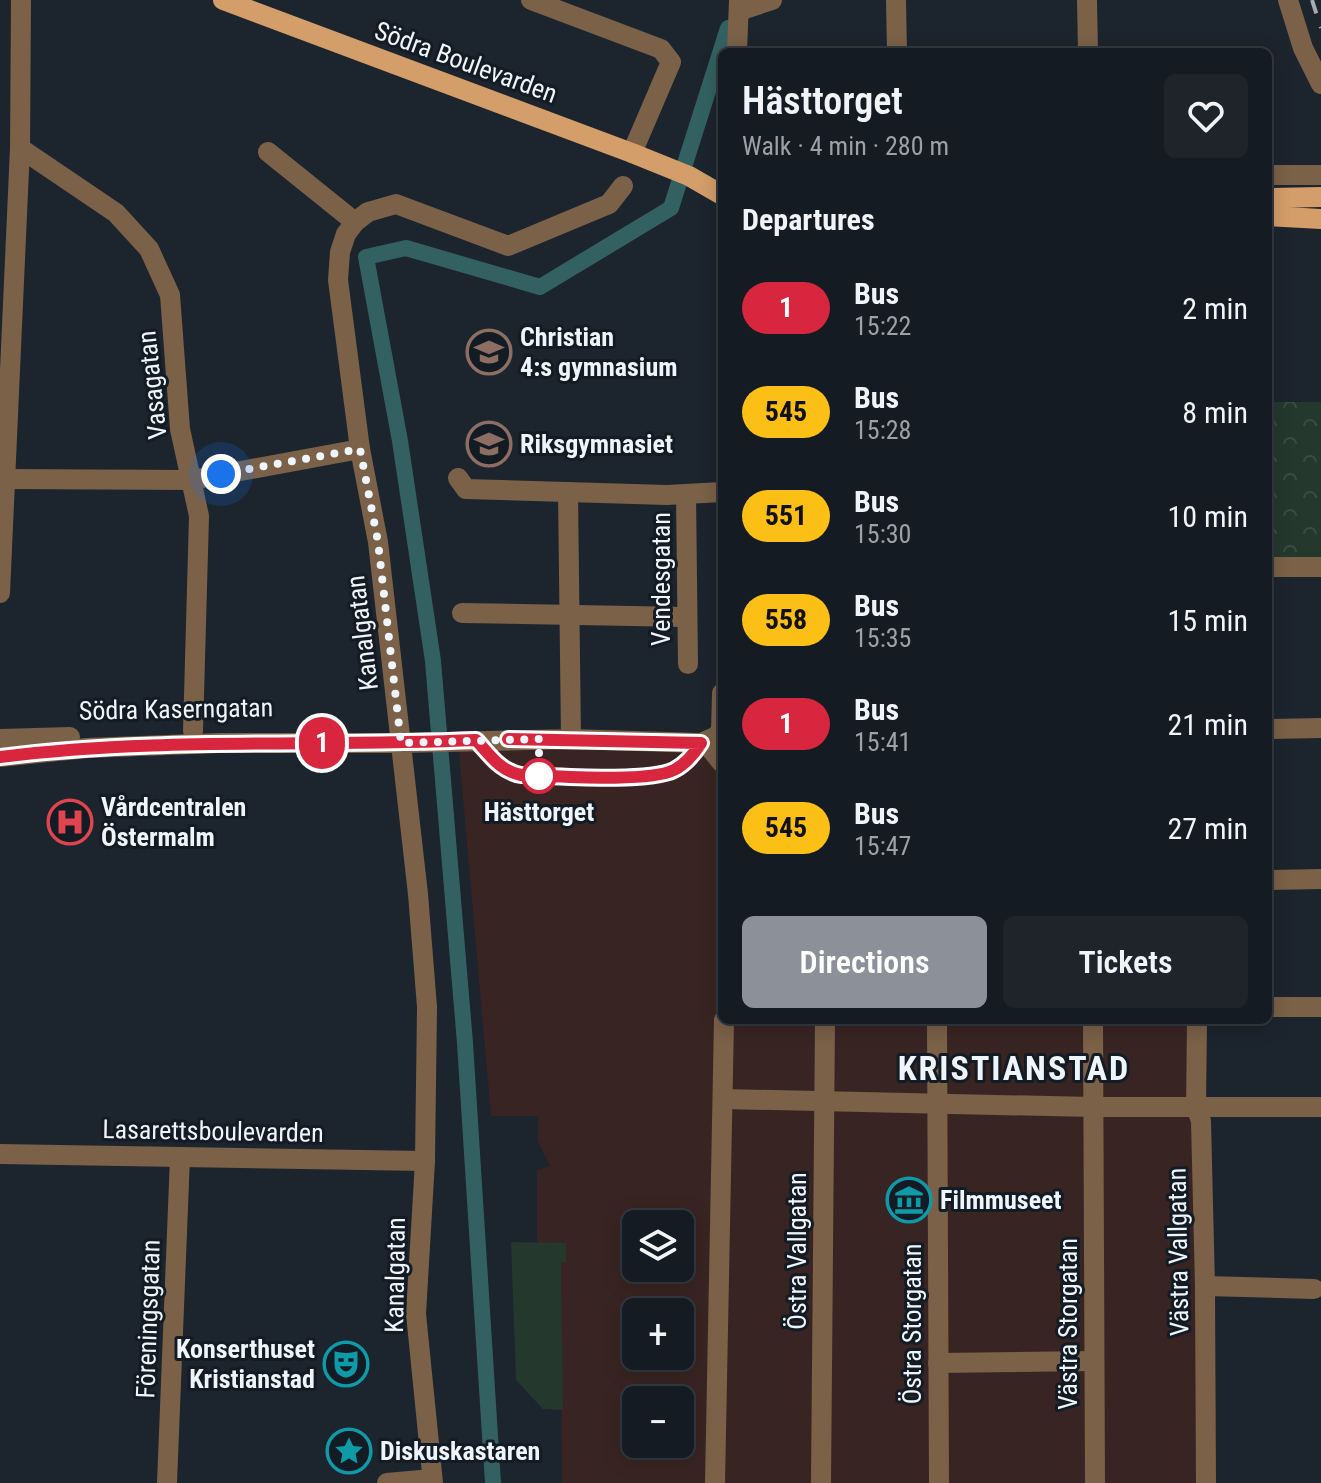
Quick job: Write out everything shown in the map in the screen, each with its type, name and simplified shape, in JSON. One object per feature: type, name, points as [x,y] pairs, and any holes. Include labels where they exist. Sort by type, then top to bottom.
[{"type":"main road","name":"Södra Boulevarden","points":[[223,0],[632,153],[689,176],[718,193]]},
{"type":"main road","name":"Södra Boulevarden","points":[[689,176],[718,180]]},
{"type":"main road","points":[[1272,198],[1321,197]]},
{"type":"main road","points":[[1272,216],[1321,219]]},
{"type":"street","points":[[0,593],[20,148],[21,0]]},
{"type":"street","points":[[531,0],[661,49],[667,54],[671,62],[632,153]]},
{"type":"street","points":[[737,48],[739,6],[772,0]]},
{"type":"street","points":[[896,0],[897,48]]},
{"type":"street","points":[[1087,0],[1088,48]]},
{"type":"street","points":[[1288,0],[1303,48],[1321,84]]},
{"type":"street","name":"Vasagatan","points":[[20,148],[116,213],[149,249],[170,295],[180,429],[199,516],[193,731]]},
{"type":"street","points":[[268,152],[355,222],[368,212],[396,204],[508,246],[609,204],[623,186]]},
{"type":"street","points":[[1272,175],[1321,175]]},
{"type":"street","name":"Kanalgatan","points":[[355,222],[346,234],[340,252],[338,280],[360,449],[378,542],[418,894],[427,1007],[425,1161],[416,1314],[432,1481]]},
{"type":"street","points":[[7,479],[192,480],[360,449]]},
{"type":"street","name":"Vendesgatan","points":[[458,478],[466,489],[718,492]]},
{"type":"street","points":[[568,492],[567,614],[571,739]]},
{"type":"street","name":"Vendesgatan","points":[[686,494],[688,664]]},
{"type":"street","points":[[1272,567],[1321,567]]},
{"type":"street","points":[[462,613],[686,617]]},
{"type":"street","points":[[1272,729],[1321,728]]},
{"type":"street","name":"Södra Kaserngatan","points":[[0,739],[193,731],[366,734],[401,743]]},
{"type":"street","name":"Södra Kaserngatan","points":[[0,757],[87,748],[220,743],[401,743],[716,734]]},
{"type":"street","points":[[1272,880],[1321,879]]},
{"type":"street","points":[[1272,1007],[1321,1007]]},
{"type":"street","points":[[715,1483],[724,1024]]},
{"type":"street","name":"Östra Vallgatan","points":[[821,1483],[825,1024]]},
{"type":"street","name":"Östra Storgatan","points":[[937,1024],[939,1483]]},
{"type":"street","name":"Västra Storgatan","points":[[1093,1024],[1095,1483]]},
{"type":"street","name":"Västra Vallgatan","points":[[1197,1024],[1196,1107],[1201,1121],[1205,1286],[1206,1483]]},
{"type":"street","points":[[723,1099],[1093,1107],[1321,1107]]},
{"type":"street","name":"Lasarettsboulevarden","points":[[0,1154],[425,1161]]},
{"type":"street","name":"Föreningsgatan","points":[[167,1483],[180,1157]]},
{"type":"street","points":[[1205,1286],[1314,1289]]},
{"type":"street","points":[[938,1363],[1094,1361]]},
{"type":"street","points":[[387,1483],[432,1481]]},
{"type":"shaded area","points":[[718,740],[718,1024],[1203,1024],[1206,1483],[562,1483],[561,1262],[566,1262],[566,1244],[537,1243],[537,1170],[550,1166],[538,1141],[538,1116],[491,1116],[458,741]]},
{"type":"green space","points":[[1272,402],[1321,402],[1321,567],[1272,567]]},
{"type":"green space","points":[[511,1242],[566,1243],[566,1262],[561,1262],[563,1410],[543,1409],[516,1380]]},
{"type":"waterway","points":[[722,48],[728,28]]},
{"type":"waterway","points":[[493,1483],[465,1043],[433,661],[400,441],[366,257],[406,248],[540,287],[671,208],[718,60]]},
{"type":"railway","points":[[1312,0],[1321,28]]},
{"type":"bus line","name":"1","points":[[0,757],[87,748],[220,743],[476,740],[510,773],[617,776],[657,775],[674,770],[692,757],[701,743],[508,739]]},
{"type":"place","name":"Christian 4:s gymnasium","points":[[489,352]]},
{"type":"place","name":"Riksgymnasiet","points":[[489,444]]},
{"type":"place","name":"Hästtorget","points":[[539,776]]},
{"type":"place","name":"Vårdcentralen Östermalm","points":[[70,822]]},
{"type":"place","name":"Filmmuseet","points":[[909,1200]]},
{"type":"place","name":"Konserthuset Kristianstad","points":[[346,1364]]},
{"type":"place","name":"Diskuskastaren","points":[[349,1451]]},
{"type":"district","name":"KRISTIANSTAD","points":[[1014,1068]]},
{"type":"route","points":[[221,474],[360,449],[378,542],[401,743],[539,739],[539,776]]}]
